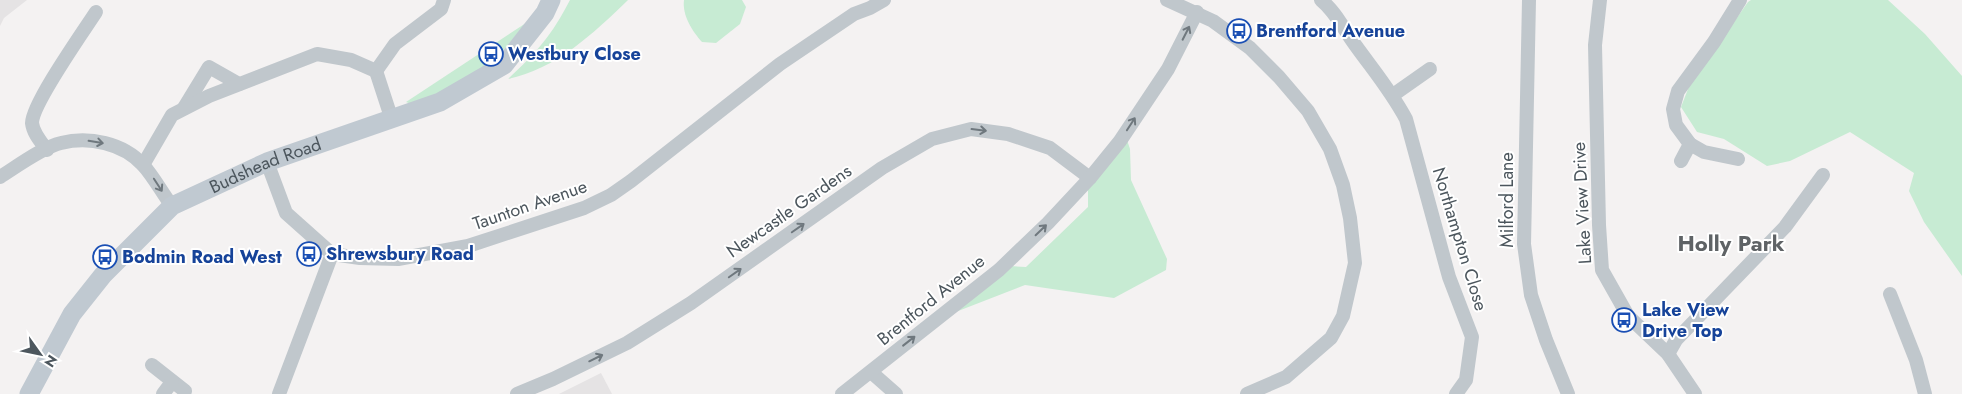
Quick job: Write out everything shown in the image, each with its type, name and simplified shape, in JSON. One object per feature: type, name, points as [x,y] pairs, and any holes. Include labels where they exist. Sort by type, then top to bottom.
[{"type":"street","points":[[376,71],[395,44],[441,9],[444,0]]},
{"type":"street","name":"Budshead Road","points":[[29,394],[72,314],[103,275],[172,206],[267,162],[391,117],[440,102],[504,65],[545,13],[551,0]]},
{"type":"street","name":"Taunton Avenue","points":[[332,254],[360,258],[398,259],[468,246],[584,208],[611,195],[631,181],[780,64],[854,14],[884,0]]},
{"type":"street","points":[[1167,0],[1197,12],[1213,21],[1250,48],[1279,77],[1308,111],[1330,149],[1343,185],[1351,223],[1355,263],[1343,316],[1331,338],[1269,390],[1247,394]]},
{"type":"street","name":"Milford Lane","points":[[1529,0],[1524,244],[1531,295],[1546,340],[1568,394]]},
{"type":"street","name":"Lake View Drive","points":[[1600,0],[1595,45],[1599,225],[1602,270],[1628,316],[1668,354],[1695,394]]},
{"type":"street","points":[[1738,159],[1704,152],[1690,144],[1676,125],[1673,109],[1678,90],[1714,42],[1740,0]]},
{"type":"street","name":"Northampton Close","points":[[1329,3],[1356,46],[1393,95],[1406,119],[1448,277],[1472,337],[1466,380],[1456,394]]},
{"type":"street","points":[[47,150],[37,137],[32,122],[39,100],[96,12]]},
{"type":"street","name":"Brentford Avenue","points":[[842,394],[999,270],[1048,223],[1090,178],[1120,141],[1168,68],[1197,12]]},
{"type":"street","points":[[143,165],[172,116],[209,96],[317,54],[350,60],[376,71],[391,117]]},
{"type":"street","points":[[184,109],[208,68],[239,84]]},
{"type":"street","points":[[1393,95],[1430,69]]},
{"type":"street","name":"Newcastle Gardens","points":[[517,394],[635,338],[691,303],[882,168],[932,139],[971,129],[1008,134],[1050,148],[1090,178]]},
{"type":"street","points":[[0,177],[59,143],[93,140],[118,148],[143,165],[172,206]]},
{"type":"street","points":[[1681,161],[1690,144]]},
{"type":"street","points":[[267,162],[286,213],[332,254],[279,394]]},
{"type":"street","points":[[1668,354],[1676,340],[1784,227],[1824,175]]},
{"type":"street","points":[[1890,294],[1916,360],[1925,394]]},
{"type":"street","points":[[152,364],[185,391]]},
{"type":"street","points":[[871,372],[896,394]]},
{"type":"street","points":[[163,394],[172,382]]},
{"type":"shaded area","points":[[0,0],[27,0],[4,18],[0,26]]},
{"type":"shaded area","points":[[601,373],[612,394],[559,394]]},
{"type":"green space","points":[[570,0],[628,0],[588,37],[558,58],[526,74],[508,79],[543,42],[557,23]]},
{"type":"green space","points":[[684,0],[742,0],[746,7],[740,24],[716,43],[702,42],[689,22]]},
{"type":"green space","points":[[1751,0],[1888,0],[1925,34],[1962,76],[1962,276],[1924,222],[1909,191],[1914,173],[1850,132],[1790,161],[1767,166],[1724,139],[1697,132],[1681,107],[1690,84]]},
{"type":"green space","points":[[526,23],[499,54],[477,72],[414,105],[406,102]]},
{"type":"green space","points":[[1127,140],[1130,149],[1131,180],[1167,259],[1166,270],[1114,298],[1025,285],[953,313],[1010,266],[1026,267],[1088,207],[1088,188]]},
{"type":"place","name":"Brentford Avenue","points":[[1239,31]]},
{"type":"place","name":"Westbury Close","points":[[491,54]]},
{"type":"place","name":"Shrewsbury Road","points":[[309,254]]},
{"type":"place","name":"Bodmin Road West","points":[[105,257]]},
{"type":"place","name":"Lake View Drive Top","points":[[1624,320]]},
{"type":"district","name":"Holly Park","points":[[1731,243]]}]
